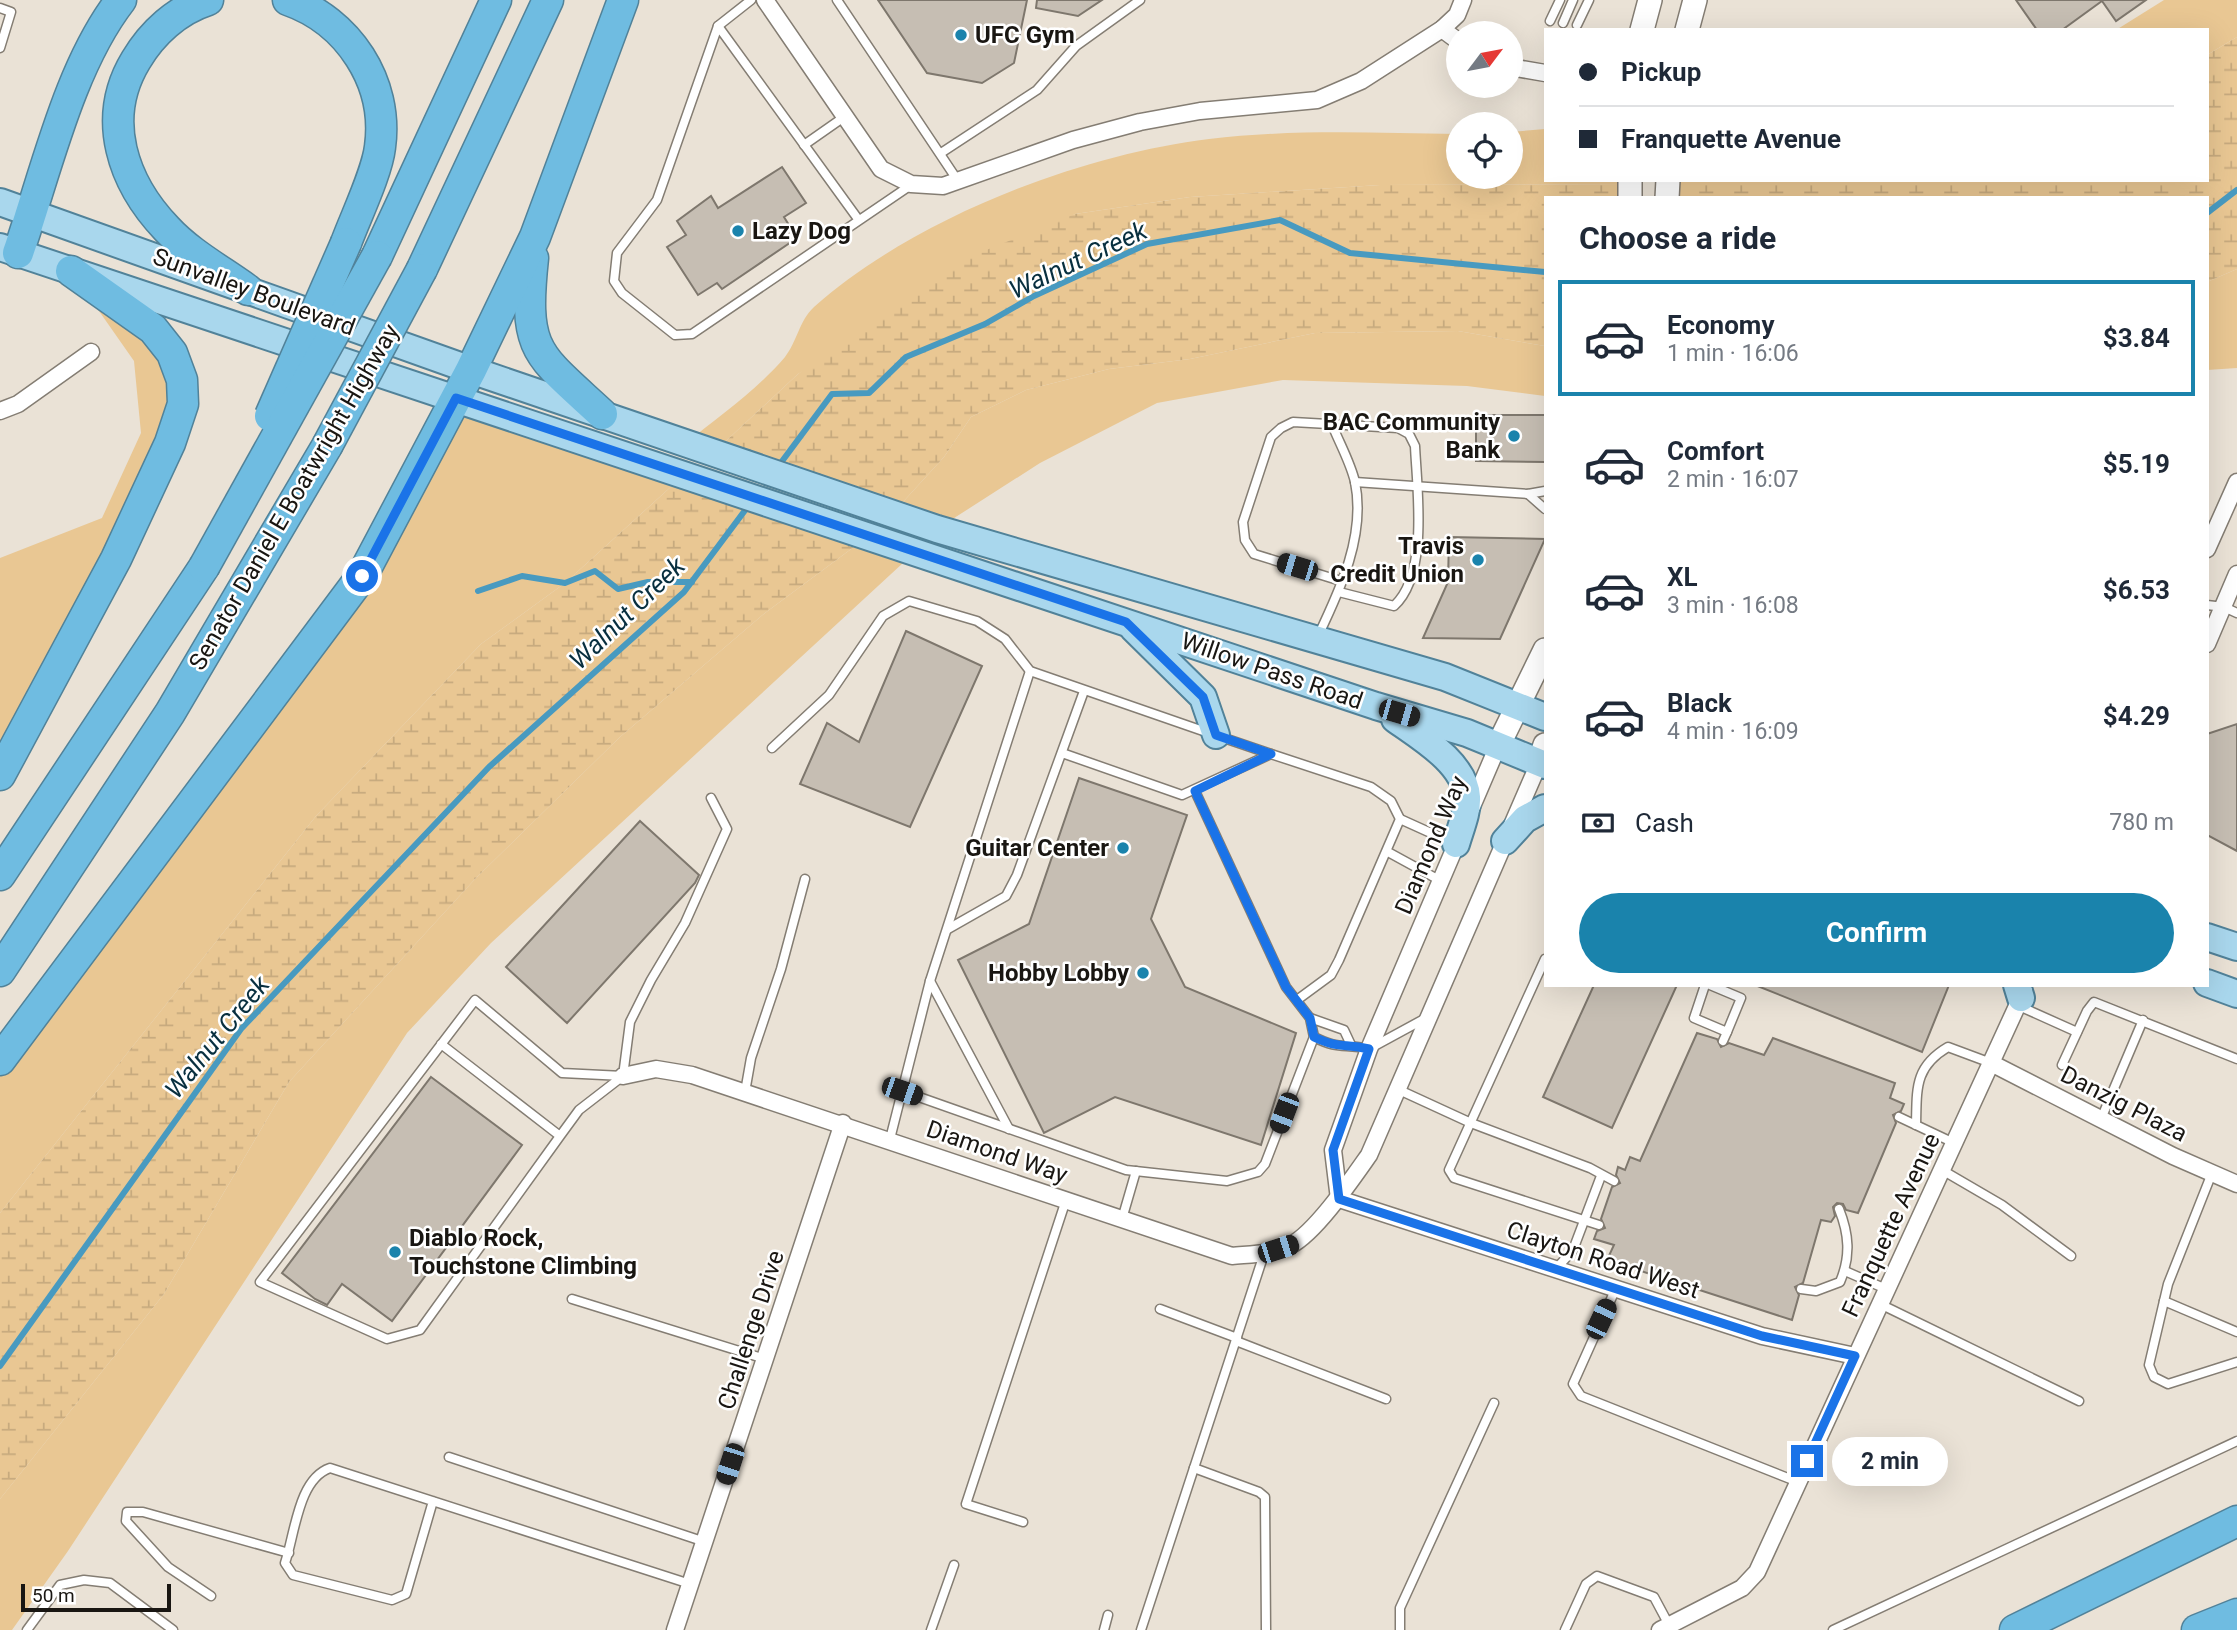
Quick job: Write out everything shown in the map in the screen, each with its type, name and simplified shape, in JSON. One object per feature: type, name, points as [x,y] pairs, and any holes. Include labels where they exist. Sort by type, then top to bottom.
[{"type":"highway","points":[[9,250],[32,213],[81,69],[104,22],[121,0]]},
{"type":"highway","points":[[208,0],[172,18],[139,54],[130,69],[118,106],[118,136],[127,174],[140,196],[168,231],[248,290]]},
{"type":"highway","points":[[204,566],[346,243],[380,148],[377,99],[364,62],[340,31],[318,14],[288,0]]},
{"type":"highway","name":"Senator Daniel E Boatwright Highway","points":[[0,875],[204,566],[377,256],[496,0]]},
{"type":"highway","name":"Senator Daniel E Boatwright Highway","points":[[0,971],[170,713],[327,446],[422,269],[548,0]]},
{"type":"highway","points":[[0,1060],[362,576],[471,370],[535,237],[623,0]]},
{"type":"highway","points":[[535,237],[529,293],[531,334],[543,360],[602,414]]},
{"type":"highway","points":[[0,775],[116,559],[170,443],[183,404],[182,380],[172,353],[153,329],[71,271]]},
{"type":"highway","points":[[2015,1630],[2237,1521]]},
{"type":"highway","points":[[2197,1630],[2237,1614]]},
{"type":"main road","points":[[1643,28],[1650,0]]},
{"type":"main road","points":[[1688,28],[1695,0]]},
{"type":"main road","name":"Sunvalley Boulevard","points":[[0,202],[667,438]]},
{"type":"main road","name":"Sunvalley Boulevard","points":[[9,250],[640,459]]},
{"type":"main road","name":"Willow Pass Road","points":[[667,438],[937,529],[1445,677],[1544,717]]},
{"type":"main road","name":"Willow Pass Road","points":[[640,459],[1376,706],[1466,733],[1497,748],[1543,758]]},
{"type":"main road","points":[[1126,622],[1203,697],[1216,735]]},
{"type":"main road","points":[[1497,748],[1544,652]]},
{"type":"main road","points":[[1376,706],[1430,743],[1465,785],[1468,800],[1456,844]]},
{"type":"main road","points":[[1505,841],[1525,819],[1544,809]]},
{"type":"main road","points":[[2209,938],[2237,947]]},
{"type":"main road","points":[[2209,985],[2237,994]]},
{"type":"street","points":[[765,0],[881,169],[911,184],[930,188],[959,182],[1073,140],[1140,122],[1200,111],[1317,100],[1361,81],[1442,29],[1457,15],[1463,0]]},
{"type":"street","points":[[1442,29],[1446,32]]},
{"type":"street","points":[[1523,70],[1544,74]]},
{"type":"street","points":[[0,411],[18,404],[90,352]]},
{"type":"street","points":[[2209,545],[2237,482]]},
{"type":"street","points":[[2209,641],[2230,610],[2237,574]]},
{"type":"street","name":"Diamond Way","points":[[1339,1199],[1333,1150],[1369,1049],[1497,748]]},
{"type":"street","name":"Diamond Way","points":[[623,1076],[656,1069],[692,1075],[843,1123],[1233,1256],[1264,1253],[1292,1244],[1339,1199],[1368,1155],[1543,758]]},
{"type":"street","name":"Franquette Avenue","points":[[1672,1626],[1742,1588],[1751,1579],[1942,1170],[2021,993]]},
{"type":"street","name":"Danzig Plaza","points":[[1991,1063],[2237,1184]]},
{"type":"street","name":"Challenge Drive","points":[[676,1630],[843,1123]]},
{"type":"street","name":"Clayton Road West","points":[[1339,1199],[1762,1336],[1855,1356]]},
{"type":"lane","points":[[751,0],[718,26],[657,200],[617,253],[614,281],[622,293],[675,335],[692,334],[911,184]]},
{"type":"lane","points":[[837,0],[959,182]]},
{"type":"lane","points":[[941,153],[1037,90],[1076,46],[1140,0]]},
{"type":"lane","points":[[1550,21],[1560,0]]},
{"type":"lane","points":[[1563,23],[1573,0]]},
{"type":"lane","points":[[1577,25],[1589,0]]},
{"type":"lane","points":[[0,8],[11,12],[0,48]]},
{"type":"lane","points":[[718,26],[858,219]]},
{"type":"lane","points":[[804,145],[844,117]]},
{"type":"lane","points":[[1339,592],[1394,606],[1405,596],[1418,546],[1415,446],[1409,434],[1398,428],[1333,427],[1293,422],[1271,437],[1243,522],[1245,540],[1254,554],[1341,581]]},
{"type":"lane","points":[[1317,639],[1339,592],[1357,529],[1355,482],[1333,427]]},
{"type":"lane","points":[[1355,482],[1528,494],[1544,491]]},
{"type":"lane","points":[[1528,494],[1544,508]]},
{"type":"lane","points":[[772,748],[828,695],[883,616],[909,601],[977,621],[1005,639],[1030,671],[1371,787],[1391,801],[1400,818],[1456,844]]},
{"type":"lane","points":[[2209,606],[2230,610]]},
{"type":"lane","points":[[890,1139],[930,981],[1030,671]]},
{"type":"lane","points":[[948,929],[1006,896],[1017,875],[1084,691]]},
{"type":"lane","points":[[1062,753],[1182,794],[1195,791],[1271,754]]},
{"type":"lane","points":[[902,1091],[1136,1171],[1227,1181],[1258,1172],[1265,1164],[1314,1037],[1310,1018],[1286,987],[1195,791]]},
{"type":"lane","points":[[623,1076],[562,1073],[475,1000],[260,1282],[387,1339],[420,1330],[579,1110],[623,1076],[630,1022],[691,912],[727,829],[711,798]]},
{"type":"lane","points":[[1297,1000],[1331,975],[1388,852],[1400,818]]},
{"type":"lane","points":[[1388,852],[1441,881]]},
{"type":"lane","points":[[745,1092],[751,1058],[781,969],[805,878]]},
{"type":"lane","points":[[1544,961],[1448,1170],[1454,1178],[1599,1225]]},
{"type":"lane","points":[[930,981],[1009,1129]]},
{"type":"lane","points":[[1707,987],[1694,1018],[1727,1032]]},
{"type":"lane","points":[[1713,987],[1741,998],[1723,1041]]},
{"type":"lane","points":[[2021,993],[2077,1032]]},
{"type":"lane","points":[[2062,1065],[2094,1002],[2237,1059]]},
{"type":"lane","points":[[1314,1037],[1336,1048],[1351,1045],[1369,1049],[1427,1017]]},
{"type":"lane","points":[[1310,1018],[1344,1030],[1351,1045]]},
{"type":"lane","points":[[2101,1119],[2143,1020]]},
{"type":"lane","points":[[441,1044],[560,1136]]},
{"type":"lane","points":[[1916,1125],[1918,1082],[1930,1057],[1948,1046],[1991,1063]]},
{"type":"lane","points":[[1397,1089],[1471,1124],[1590,1168],[1614,1181]]},
{"type":"lane","points":[[1899,1117],[1954,1143]]},
{"type":"lane","points":[[1942,1170],[2002,1205],[2071,1256]]},
{"type":"lane","points":[[1122,1219],[1136,1171]]},
{"type":"lane","points":[[2212,1173],[2164,1301],[2149,1365],[2154,1377],[2168,1384],[2237,1362]]},
{"type":"lane","points":[[1556,1269],[1573,1250],[1586,1222],[1601,1176]]},
{"type":"lane","points":[[1023,1522],[966,1504],[1066,1199]]},
{"type":"lane","points":[[1801,1289],[1816,1291],[1831,1288],[1840,1282],[1845,1272],[1848,1244],[1839,1209]]},
{"type":"lane","points":[[1141,1630],[1264,1253]]},
{"type":"lane","points":[[1845,1272],[1883,1296],[2079,1401]]},
{"type":"lane","points":[[1616,1288],[1573,1384],[1581,1396],[1798,1482]]},
{"type":"lane","points":[[572,1299],[765,1359]]},
{"type":"lane","points":[[2164,1301],[2237,1332]]},
{"type":"lane","points":[[1160,1309],[1386,1399]]},
{"type":"lane","points":[[1400,1630],[1401,1608],[1494,1403]]},
{"type":"lane","points":[[1833,1630],[2237,1441]]},
{"type":"lane","points":[[449,1457],[705,1542]]},
{"type":"lane","points":[[433,1501],[406,1594],[392,1600],[293,1575],[285,1563],[307,1491],[318,1472],[330,1468],[433,1501],[691,1584]]},
{"type":"lane","points":[[1194,1468],[1259,1492],[1265,1497],[1266,1630]]},
{"type":"lane","points":[[211,1596],[168,1567],[127,1521],[127,1512],[143,1512],[289,1553]]},
{"type":"lane","points":[[932,1630],[954,1565]]},
{"type":"lane","points":[[1565,1630],[1586,1584],[1597,1576],[1654,1597],[1672,1626]]},
{"type":"lane","points":[[27,1630],[60,1586],[84,1580],[110,1583],[173,1630]]},
{"type":"lane","points":[[1104,1630],[1108,1615]]},
{"type":"green space","points":[[2164,0],[2237,0],[2237,37],[2209,54],[2209,28],[2119,28]]},
{"type":"green space","points":[[2237,37],[2237,269],[2209,281],[2209,196],[1667,196],[1668,182],[2209,182],[2209,54]]},
{"type":"green space","points":[[1544,129],[1544,182],[1630,184],[1523,184],[1523,131]]},
{"type":"green space","points":[[1333,132],[1446,134],[1446,185],[1380,185],[1190,197],[1075,214],[798,374],[713,453],[685,444],[737,403],[774,369],[789,351],[801,325],[814,307],[854,275],[948,219],[1053,176],[1158,147],[1240,136]]},
{"type":"green space","points":[[1523,184],[1630,184],[1630,196],[1544,196],[1544,346],[1458,331],[1315,333],[1190,359],[1109,369],[1026,390],[971,417],[944,457],[892,514],[713,453],[798,374],[889,305],[979,253],[1075,214],[1190,197],[1380,185],[1446,185],[1446,189],[1523,189]]},
{"type":"green space","points":[[2237,269],[2237,368],[2209,370],[2209,281]]},
{"type":"green space","points":[[71,271],[153,329],[183,404],[0,775],[0,558],[102,518],[141,433],[134,361]]},
{"type":"green space","points":[[1458,331],[1544,346],[1544,396],[1467,386],[1283,380],[1157,403],[1040,463],[937,529],[892,514],[944,457],[971,417],[1026,390],[1109,369],[1190,359],[1315,333]]},
{"type":"green space","points":[[456,398],[685,474],[565,583],[481,644],[316,816],[0,1213],[0,1060],[340,609]]},
{"type":"green space","points":[[685,474],[870,535],[765,613],[620,737],[476,878],[289,1082],[164,1294],[0,1499],[0,1213],[316,816],[481,644],[565,583]]},
{"type":"green space","points":[[870,535],[916,551],[491,943],[407,1033],[68,1551],[12,1630],[0,1630],[0,1499],[164,1294],[289,1082],[476,878],[620,737],[765,613]]},
{"type":"building","name":"UFC Gym","points":[[878,0],[1027,0],[1014,63],[982,83],[927,73]]},
{"type":"building","points":[[1037,0],[1102,0],[1078,16],[1036,8]]},
{"type":"building","points":[[2016,0],[2146,0],[2116,21],[2102,1],[2065,28],[2036,28]]},
{"type":"building","name":"Lazy Dog","points":[[782,167],[806,203],[784,217],[797,238],[722,289],[717,283],[698,295],[667,247],[686,235],[677,221],[711,196],[718,208]]},
{"type":"building","name":"BAC Community Bank","points":[[1476,415],[1544,415],[1544,462],[1476,461]]},
{"type":"building","points":[[1449,537],[1544,539],[1500,639],[1423,638],[1448,582]]},
{"type":"building","points":[[906,631],[982,666],[910,827],[800,784],[827,723],[859,742]]},
{"type":"building","points":[[2237,724],[2237,851],[2209,836],[2209,733]]},
{"type":"building","points":[[1079,778],[1187,815],[1151,919],[1185,987],[1296,1033],[1261,1145],[1115,1097],[1044,1133],[958,960],[1029,924]]},
{"type":"building","points":[[640,821],[699,875],[695,883],[567,1023],[506,967]]},
{"type":"building","points":[[1593,987],[1676,987],[1612,1128],[1543,1097]]},
{"type":"building","points":[[1760,987],[1948,987],[1922,1052]]},
{"type":"building","points":[[1697,1033],[1717,1039],[1721,1047],[1729,1043],[1764,1055],[1773,1038],[1895,1083],[1890,1098],[1904,1104],[1901,1111],[1893,1115],[1896,1123],[1858,1213],[1846,1210],[1843,1204],[1837,1203],[1833,1207],[1835,1216],[1831,1222],[1821,1220],[1803,1283],[1795,1287],[1799,1295],[1792,1320],[1607,1260],[1614,1245],[1594,1239],[1597,1231],[1605,1228],[1601,1219],[1612,1187],[1620,1183],[1616,1175],[1618,1167],[1625,1170],[1630,1157],[1640,1161]]},
{"type":"building","points":[[431,1077],[522,1145],[392,1321],[342,1284],[327,1305],[282,1273]]},
{"type":"waterway","name":"Walnut Creek","points":[[2209,211],[2237,190]]},
{"type":"waterway","name":"Walnut Creek","points":[[777,468],[832,394],[869,393],[906,357],[985,324],[1034,296],[1147,244],[1280,220],[1350,253],[1544,272]]},
{"type":"waterway","name":"Walnut Creek","points":[[0,1366],[241,1029],[489,767],[684,592],[749,505]]},
{"type":"waterway","points":[[478,591],[522,576],[565,583],[595,571],[618,589],[648,582],[692,582]]},
{"type":"place","name":"UFC Gym","points":[[961,35]]},
{"type":"place","name":"Lazy Dog","points":[[738,231]]},
{"type":"place","name":"BAC Community Bank","points":[[1514,436]]},
{"type":"place","name":"Travis Credit Union","points":[[1478,560]]},
{"type":"place","name":"Guitar Center","points":[[1123,848]]},
{"type":"place","name":"Hobby Lobby","points":[[1143,973]]},
{"type":"place","name":"Diablo Rock, Touchstone Climbing","points":[[395,1252]]},
{"type":"route","points":[[362,576],[456,398],[1126,622],[1203,697],[1216,735],[1271,754],[1195,791],[1286,987],[1310,1018],[1314,1037],[1336,1048],[1351,1045],[1369,1049],[1333,1150],[1339,1199],[1762,1336],[1855,1356],[1807,1461]]}]
